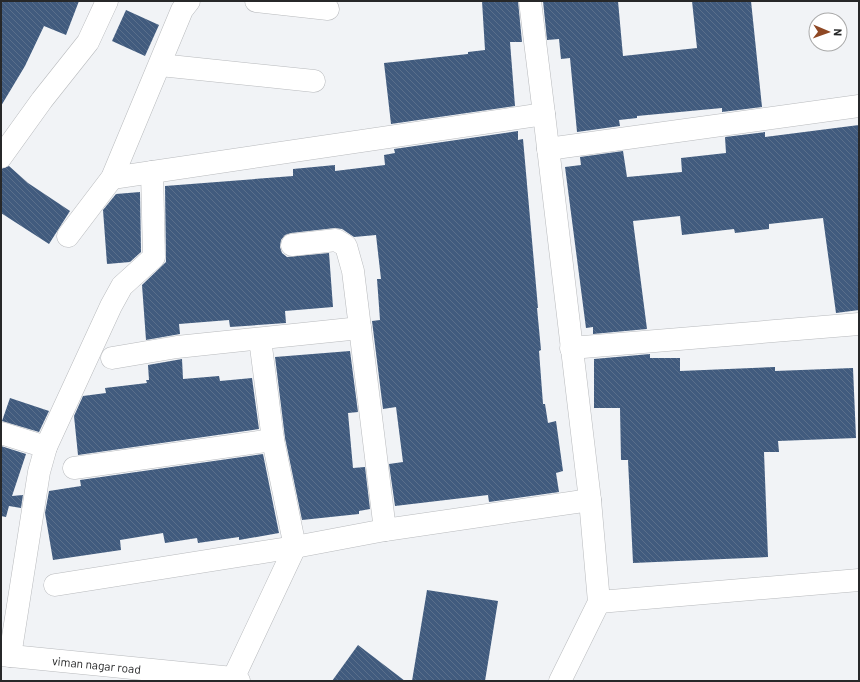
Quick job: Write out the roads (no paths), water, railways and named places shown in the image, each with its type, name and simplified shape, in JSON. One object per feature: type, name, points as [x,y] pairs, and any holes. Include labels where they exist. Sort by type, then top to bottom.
[{"type":"street","points":[[1,158],[42,100],[88,42],[107,1]]},
{"type":"street","points":[[68,236],[112,178],[182,10],[189,1]]},
{"type":"street","points":[[256,1],[328,9]]},
{"type":"street","points":[[530,1],[590,500],[599,602],[560,681]]},
{"type":"street","points":[[160,65],[314,81]]},
{"type":"street","points":[[548,149],[859,106]]},
{"type":"street","points":[[112,178],[544,114]]},
{"type":"street","points":[[6,656],[39,472],[46,447],[111,306],[122,286],[154,257],[152,172]]},
{"type":"street","points":[[292,245],[336,240],[346,246],[353,270],[385,530]]},
{"type":"street","points":[[571,348],[859,324]]},
{"type":"street","points":[[112,358],[177,348],[360,328]]},
{"type":"street","points":[[235,680],[295,547],[273,440],[260,339]]},
{"type":"street","points":[[1,433],[46,447]]},
{"type":"street","points":[[74,468],[273,440]]},
{"type":"street","points":[[55,584],[295,547],[385,530],[590,500]]},
{"type":"street","points":[[599,602],[859,580]]},
{"type":"street","name":"viman nagar road","points":[[6,656],[235,680]]}]
